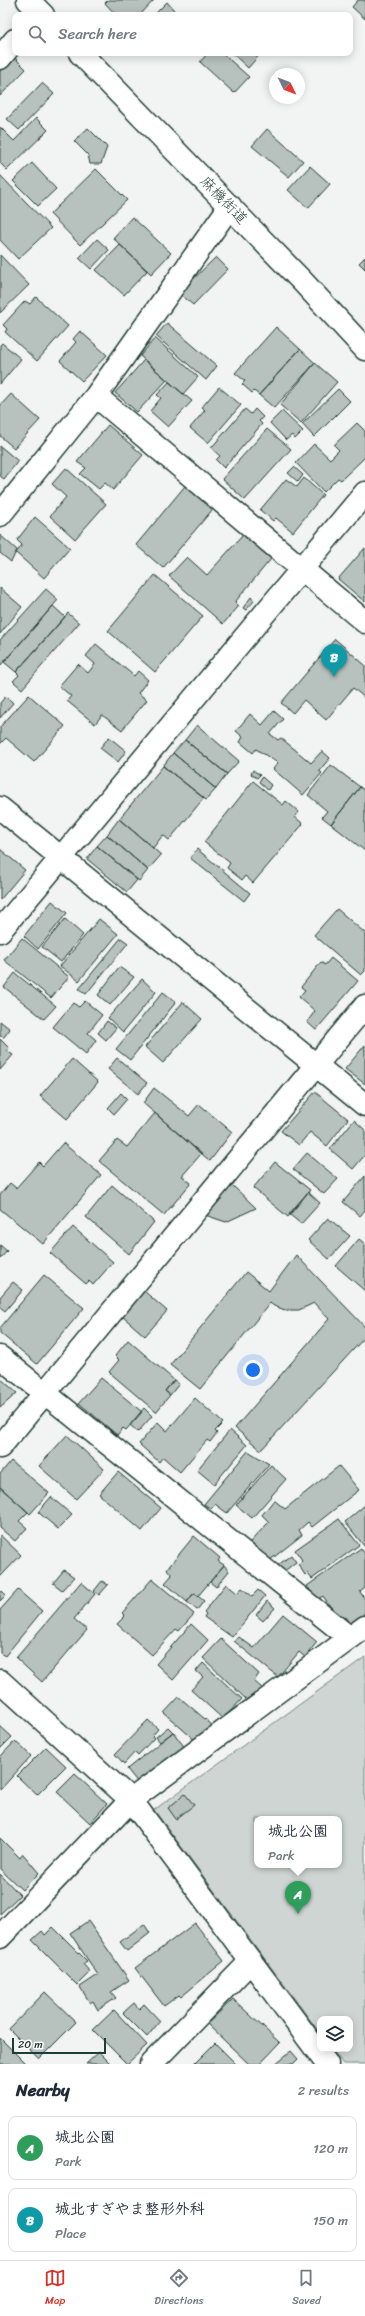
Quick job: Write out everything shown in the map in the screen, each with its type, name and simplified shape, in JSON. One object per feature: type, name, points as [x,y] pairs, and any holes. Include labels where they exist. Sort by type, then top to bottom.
[{"type":"street","points":[[0,58],[12,44]]},
{"type":"street","name":"麻機街道","points":[[83,56],[230,206],[365,349]]},
{"type":"street","points":[[0,514],[96,396],[230,206]]},
{"type":"street","points":[[96,396],[300,570],[365,622]]},
{"type":"street","points":[[0,931],[365,493]]},
{"type":"street","points":[[0,808],[365,1105]]},
{"type":"street","points":[[0,1447],[365,1006]]},
{"type":"street","points":[[0,1357],[358,1633],[131,1800],[0,1937]]},
{"type":"street","points":[[0,1681],[131,1800],[328,2064]]},
{"type":"street","points":[[151,2064],[251,1961]]},
{"type":"shaded area","points":[[365,1657],[365,2064],[343,2064],[334,2052],[353,2052],[353,2016],[317,2016],[317,2029],[154,1810]]},
{"type":"building","points":[[108,0],[154,0],[143,12],[113,12],[105,3]]},
{"type":"building","points":[[358,0],[365,0],[365,19],[352,7]]},
{"type":"building","points":[[167,2],[175,12],[157,12]]},
{"type":"building","points":[[12,55],[26,69],[0,96],[0,71]]},
{"type":"building","points":[[205,56],[225,56],[249,77],[234,93],[200,62]]},
{"type":"building","points":[[235,56],[258,56],[248,68]]},
{"type":"building","points":[[42,83],[54,94],[19,130],[7,119]]},
{"type":"building","points":[[36,118],[48,130],[7,170],[0,163],[0,127],[14,141]]},
{"type":"building","points":[[88,128],[107,147],[101,164],[90,164],[88,155],[74,141]]},
{"type":"building","points":[[267,129],[303,161],[289,177],[252,146]]},
{"type":"building","points":[[32,163],[56,189],[38,206],[13,181]]},
{"type":"building","points":[[310,166],[330,184],[308,208],[288,190]]},
{"type":"building","points":[[96,169],[127,200],[80,245],[50,214]]},
{"type":"building","points":[[0,175],[51,228],[18,259],[0,240]]},
{"type":"building","points":[[132,217],[171,253],[151,274],[113,238]]},
{"type":"building","points":[[97,239],[109,250],[91,269],[79,258]]},
{"type":"building","points":[[120,245],[147,271],[124,295],[96,270]]},
{"type":"building","points":[[0,255],[29,285],[0,313]]},
{"type":"building","points":[[216,257],[228,269],[193,305],[179,293]]},
{"type":"building","points":[[365,257],[365,269],[359,263]]},
{"type":"building","points":[[36,297],[68,326],[37,361],[5,332],[7,329],[3,325],[25,301],[30,304]]},
{"type":"building","points":[[167,323],[217,366],[206,380],[156,336]]},
{"type":"building","points":[[276,327],[300,349],[259,395],[254,391],[252,393],[242,384],[245,381],[235,373]]},
{"type":"building","points":[[80,331],[107,355],[82,381],[60,361],[76,342],[73,339]]},
{"type":"building","points":[[155,338],[198,377],[183,394],[140,356]]},
{"type":"building","points":[[2,343],[21,359],[0,384],[0,345]]},
{"type":"building","points":[[300,349],[315,363],[274,408],[259,395]]},
{"type":"building","points":[[144,360],[167,380],[137,412],[115,393]]},
{"type":"building","points":[[315,363],[337,382],[301,423],[280,405]]},
{"type":"building","points":[[169,382],[192,401],[168,427],[150,411],[161,398],[157,395]]},
{"type":"building","points":[[219,387],[241,405],[208,443],[190,428],[205,410],[202,407]]},
{"type":"building","points":[[338,389],[350,401],[314,437],[302,424]]},
{"type":"building","points":[[11,394],[40,420],[14,448],[0,436],[0,406]]},
{"type":"building","points":[[245,409],[251,414],[255,409],[263,417],[259,421],[262,424],[224,468],[216,460],[220,456],[211,448]]},
{"type":"building","points":[[282,411],[303,431],[295,439],[292,435],[286,440],[270,423]]},
{"type":"building","points":[[357,423],[365,431],[365,457],[341,480],[338,478],[324,492],[296,463],[314,444],[330,459],[339,450],[334,445]]},
{"type":"building","points":[[108,425],[143,455],[113,490],[105,483],[99,489],[80,474],[86,468],[77,462]]},
{"type":"building","points":[[267,429],[291,449],[245,500],[222,479]]},
{"type":"building","points":[[0,446],[18,461],[4,479],[0,476]]},
{"type":"building","points":[[294,467],[303,475],[298,482],[288,473]]},
{"type":"building","points":[[66,468],[106,504],[75,539],[50,516],[66,497],[52,484]]},
{"type":"building","points":[[304,478],[323,495],[293,532],[276,518],[273,521],[260,510],[286,479],[297,487]]},
{"type":"building","points":[[185,486],[213,509],[163,568],[136,545]]},
{"type":"building","points":[[35,517],[70,548],[44,578],[16,553],[22,545],[17,540]]},
{"type":"building","points":[[0,535],[17,550],[11,562],[0,553]]},
{"type":"building","points":[[243,535],[271,559],[235,602],[239,606],[223,624],[169,576],[187,557],[207,575]]},
{"type":"building","points":[[365,548],[365,602],[338,579]]},
{"type":"building","points":[[155,575],[203,616],[155,672],[108,631]]},
{"type":"building","points":[[0,588],[22,607],[0,634]]},
{"type":"building","points":[[46,589],[58,600],[0,666],[0,640]]},
{"type":"building","points":[[251,597],[254,601],[246,610],[243,608]]},
{"type":"building","points":[[53,606],[65,617],[16,672],[4,662]]},
{"type":"building","points":[[68,613],[79,623],[22,689],[13,681],[19,675],[16,672]]},
{"type":"building","points":[[335,639],[365,665],[365,698],[353,688],[326,720],[304,700],[293,713],[281,703]]},
{"type":"building","points":[[96,644],[134,676],[138,671],[148,680],[138,693],[147,700],[122,730],[102,715],[95,724],[67,701],[71,696],[59,686],[78,664],[88,673],[95,664],[86,656]]},
{"type":"building","points":[[29,695],[65,726],[34,762],[6,738],[0,744],[0,727]]},
{"type":"building","points":[[6,696],[13,703],[0,718],[0,703]]},
{"type":"building","points":[[274,711],[283,719],[270,734],[278,740],[281,738],[311,763],[322,751],[330,758],[319,771],[322,773],[303,795],[273,769],[278,763],[256,749],[253,753],[240,742],[243,737],[236,731],[250,714],[262,725]]},
{"type":"building","points":[[197,725],[239,761],[227,774],[185,740]]},
{"type":"building","points":[[109,737],[126,751],[118,762],[100,748]]},
{"type":"building","points":[[185,740],[227,774],[216,789],[173,753]]},
{"type":"building","points":[[173,753],[216,789],[206,800],[163,766]]},
{"type":"building","points":[[331,765],[360,787],[331,824],[322,817],[327,811],[308,795]]},
{"type":"building","points":[[163,766],[204,798],[169,840],[163,835],[153,848],[119,819]]},
{"type":"building","points":[[253,770],[260,775],[257,778],[251,774]]},
{"type":"building","points":[[262,777],[271,785],[268,790],[259,782]]},
{"type":"building","points":[[253,781],[283,805],[286,801],[299,812],[295,817],[303,824],[253,883],[245,876],[242,880],[227,868],[230,863],[204,842]]},
{"type":"building","points":[[360,787],[365,791],[365,851],[331,824]]},
{"type":"building","points":[[119,819],[161,855],[148,870],[107,835]]},
{"type":"building","points":[[107,835],[148,870],[139,881],[97,846]]},
{"type":"building","points":[[97,846],[137,880],[127,892],[87,859]]},
{"type":"building","points":[[0,849],[25,870],[0,900]]},
{"type":"building","points":[[197,849],[250,893],[244,901],[190,858]]},
{"type":"building","points":[[52,901],[67,913],[38,949],[24,936]]},
{"type":"building","points":[[337,909],[365,933],[365,971],[361,975],[314,935]]},
{"type":"building","points":[[65,919],[83,935],[61,962],[42,947]]},
{"type":"building","points":[[99,919],[118,934],[79,981],[60,966]]},
{"type":"building","points":[[22,938],[69,977],[51,998],[4,960]]},
{"type":"building","points":[[121,938],[128,943],[86,994],[79,989]]},
{"type":"building","points":[[331,958],[358,981],[316,1030],[307,1022],[315,1011],[299,997],[305,990],[301,987],[321,962],[325,965]]},
{"type":"building","points":[[119,967],[134,977],[110,1005],[98,995]]},
{"type":"building","points":[[15,973],[56,1006],[44,1019],[4,987]]},
{"type":"building","points":[[142,979],[156,992],[123,1032],[108,1018]]},
{"type":"building","points":[[163,992],[176,1002],[130,1060],[116,1049]]},
{"type":"building","points":[[85,1001],[102,1015],[88,1033],[96,1040],[86,1054],[53,1027],[73,1003],[79,1007]]},
{"type":"building","points":[[183,1002],[202,1019],[163,1063],[145,1047]]},
{"type":"building","points":[[0,1021],[10,1029],[4,1037],[0,1036]]},
{"type":"building","points":[[107,1021],[116,1028],[106,1040],[98,1033]]},
{"type":"building","points":[[0,1039],[9,1048],[7,1051],[13,1055],[0,1070]]},
{"type":"building","points":[[365,1045],[365,1084],[345,1069]]},
{"type":"building","points":[[117,1058],[147,1083],[138,1094],[108,1069]]},
{"type":"building","points":[[72,1059],[98,1082],[67,1119],[40,1096]]},
{"type":"building","points":[[154,1088],[189,1116],[199,1104],[232,1132],[210,1161],[143,1103]]},
{"type":"building","points":[[315,1092],[348,1119],[327,1146],[310,1132],[299,1145],[281,1131]]},
{"type":"building","points":[[121,1093],[127,1099],[114,1114],[108,1108]]},
{"type":"building","points":[[155,1113],[201,1154],[182,1176],[191,1183],[164,1215],[99,1161],[117,1140],[127,1147]]},
{"type":"building","points":[[354,1120],[365,1130],[365,1155],[353,1169],[330,1149]]},
{"type":"building","points":[[63,1143],[101,1175],[43,1244],[0,1209],[0,1195],[10,1183],[16,1188],[39,1162],[43,1166]]},
{"type":"building","points":[[307,1153],[338,1179],[324,1194],[293,1169]]},
{"type":"building","points":[[275,1162],[310,1190],[288,1217],[253,1188]]},
{"type":"building","points":[[365,1176],[365,1210],[360,1216],[343,1202]]},
{"type":"building","points":[[112,1185],[154,1222],[129,1254],[86,1217]]},
{"type":"building","points":[[232,1185],[256,1208],[226,1222],[205,1215]]},
{"type":"building","points":[[308,1192],[320,1203],[301,1224],[289,1214]]},
{"type":"building","points":[[328,1218],[350,1236],[329,1259],[308,1240]]},
{"type":"building","points":[[73,1227],[113,1262],[93,1285],[89,1281],[86,1284],[50,1253]]},
{"type":"building","points":[[359,1239],[365,1244],[365,1291],[336,1266]]},
{"type":"building","points":[[0,1245],[7,1251],[0,1259]]},
{"type":"building","points":[[296,1255],[365,1327],[365,1337],[261,1450],[235,1428],[329,1319],[314,1303],[299,1310],[285,1310],[270,1303],[200,1389],[170,1365],[246,1272],[269,1291]]},
{"type":"building","points":[[44,1275],[84,1308],[37,1364],[0,1333],[0,1328]]},
{"type":"building","points":[[13,1282],[23,1290],[5,1311],[0,1307],[0,1297]]},
{"type":"building","points":[[144,1291],[167,1311],[145,1336],[122,1316]]},
{"type":"building","points":[[128,1340],[174,1380],[165,1391],[170,1395],[156,1412],[109,1372],[119,1360],[115,1356]]},
{"type":"building","points":[[0,1378],[17,1393],[0,1408]]},
{"type":"building","points":[[101,1378],[142,1412],[126,1430],[123,1428],[117,1435],[79,1403]]},
{"type":"building","points":[[174,1380],[179,1384],[170,1395],[165,1391]]},
{"type":"building","points":[[195,1398],[223,1423],[215,1431],[217,1433],[210,1442],[207,1440],[180,1472],[163,1457],[159,1462],[139,1444],[158,1422],[167,1431]]},
{"type":"building","points":[[144,1408],[152,1416],[138,1432],[130,1425]]},
{"type":"building","points":[[230,1430],[247,1445],[214,1484],[197,1470]]},
{"type":"building","points":[[67,1435],[104,1469],[76,1499],[39,1466]]},
{"type":"building","points":[[248,1451],[269,1464],[227,1513],[215,1504],[211,1509],[204,1504]]},
{"type":"building","points":[[11,1461],[49,1493],[30,1514],[0,1487],[0,1474]]},
{"type":"building","points":[[271,1465],[286,1479],[252,1518],[236,1505]]},
{"type":"building","points":[[339,1466],[359,1490],[312,1527],[308,1522],[299,1530],[302,1535],[269,1561],[249,1543],[269,1522],[262,1515],[274,1500],[285,1509]]},
{"type":"building","points":[[118,1472],[161,1508],[142,1531],[99,1494]]},
{"type":"building","points":[[0,1487],[28,1512],[19,1521],[27,1528],[15,1541],[0,1528]]},
{"type":"building","points":[[51,1497],[72,1515],[58,1529],[38,1512]]},
{"type":"building","points":[[365,1505],[365,1547],[345,1522]]},
{"type":"building","points":[[339,1519],[359,1545],[312,1579],[307,1573],[305,1575],[298,1564],[302,1560],[295,1550]]},
{"type":"building","points":[[0,1535],[21,1555],[0,1577]]},
{"type":"building","points":[[194,1536],[220,1558],[218,1561],[224,1565],[198,1596],[194,1593],[187,1602],[165,1583],[172,1575],[167,1569]]},
{"type":"building","points":[[361,1548],[365,1554],[365,1588],[360,1592],[365,1599],[365,1613],[350,1624],[345,1617],[340,1620],[323,1596],[317,1600],[307,1586]]},
{"type":"building","points":[[291,1555],[296,1562],[282,1573],[277,1566]]},
{"type":"building","points":[[224,1565],[229,1571],[216,1587],[210,1582]]},
{"type":"building","points":[[64,1570],[74,1577],[62,1590],[53,1583]]},
{"type":"building","points":[[152,1579],[194,1614],[179,1631],[176,1629],[152,1655],[117,1624],[125,1616],[122,1613]]},
{"type":"building","points":[[102,1581],[108,1585],[99,1595],[94,1591]]},
{"type":"building","points":[[81,1582],[95,1594],[74,1619],[87,1630],[42,1682],[16,1658]]},
{"type":"building","points":[[226,1584],[237,1593],[242,1588],[252,1596],[258,1590],[265,1596],[232,1637],[204,1617],[206,1614],[204,1612]]},
{"type":"building","points":[[18,1590],[42,1611],[5,1656],[0,1653],[0,1610]]},
{"type":"building","points":[[2,1591],[6,1595],[0,1601],[0,1594]]},
{"type":"building","points":[[194,1593],[204,1601],[197,1610],[187,1602]]},
{"type":"building","points":[[267,1601],[275,1608],[263,1621],[256,1615]]},
{"type":"building","points":[[283,1614],[317,1642],[305,1657],[299,1652],[278,1677],[234,1641],[239,1637],[254,1648]]},
{"type":"building","points":[[191,1624],[208,1640],[173,1680],[156,1664]]},
{"type":"building","points":[[221,1639],[259,1674],[254,1681],[263,1689],[250,1703],[203,1658]]},
{"type":"building","points":[[203,1663],[242,1699],[223,1719],[191,1690],[203,1677],[196,1671]]},
{"type":"building","points":[[179,1697],[212,1725],[197,1742],[164,1713]]},
{"type":"building","points":[[148,1720],[158,1729],[152,1736],[154,1738],[138,1755],[135,1752],[124,1764],[115,1754]]},
{"type":"building","points":[[0,1726],[12,1737],[0,1749]]},
{"type":"building","points":[[168,1727],[173,1732],[160,1742],[156,1737]]},
{"type":"building","points":[[173,1732],[186,1749],[139,1784],[127,1769]]},
{"type":"building","points":[[15,1741],[31,1756],[0,1790],[0,1757]]},
{"type":"building","points":[[46,1747],[66,1766],[37,1795],[17,1776]]},
{"type":"building","points":[[75,1774],[107,1804],[90,1823],[57,1792]]},
{"type":"building","points":[[185,1794],[194,1805],[176,1819],[168,1808]]},
{"type":"building","points":[[0,1838],[20,1858],[23,1854],[39,1873],[22,1890],[0,1869]]},
{"type":"building","points":[[0,1874],[20,1895],[0,1914]]},
{"type":"building","points":[[88,1921],[129,1980],[111,1992],[116,1998],[98,2010],[93,2001],[90,2003],[80,1987],[98,1975],[70,1933]]},
{"type":"building","points":[[195,1923],[224,1961],[181,1997],[179,1995],[164,2006],[135,1968]]},
{"type":"building","points":[[144,1924],[150,1933],[127,1951],[120,1942]]},
{"type":"building","points":[[53,1927],[87,1961],[83,1964],[90,1972],[77,1985],[32,1940],[42,1931],[45,1935]]},
{"type":"building","points":[[45,1992],[76,2022],[39,2059],[9,2029]]},
{"type":"building","points":[[233,1999],[280,2043],[260,2064],[249,2064],[207,2024]]},
{"type":"building","points":[[134,2003],[139,2009],[144,2004],[160,2021],[147,2037],[123,2013]]},
{"type":"building","points":[[114,2010],[147,2045],[127,2064],[93,2030]]},
{"type":"building","points":[[0,2038],[26,2064],[0,2064]]},
{"type":"building","points":[[215,2043],[236,2064],[194,2064]]},
{"type":"building","points":[[291,2051],[298,2059],[293,2064],[275,2064]]},
{"type":"building","points":[[99,2052],[111,2064],[86,2064]]},
{"type":"place","name":"城北すぎやま整形外科","points":[[334,677]]},
{"type":"place","name":"城北公園","points":[[298,1914]]}]
